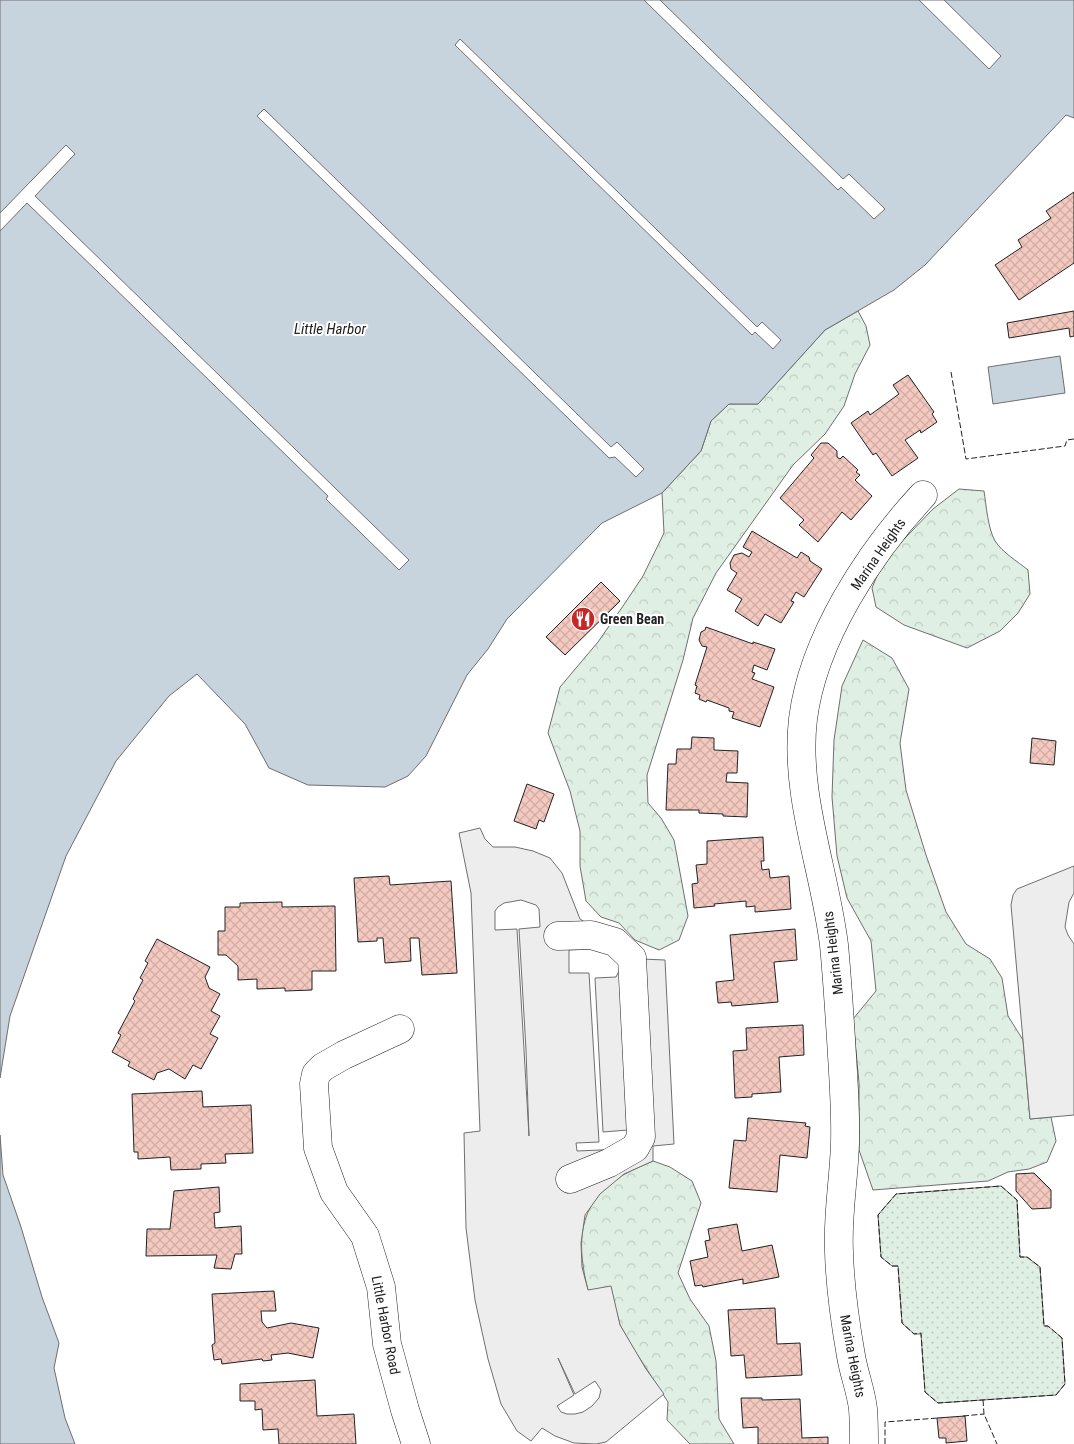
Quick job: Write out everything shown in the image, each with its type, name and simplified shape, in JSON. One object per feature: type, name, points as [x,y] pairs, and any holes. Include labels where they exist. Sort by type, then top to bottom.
[{"type":"street","name":"Marina Heights","points":[[864,1444],[863,1408],[850,1348],[843,1300],[839,1250],[845,1146],[845,1092],[838,988],[834,942],[807,803],[801,757],[803,719],[812,676],[828,636],[845,602],[866,565],[888,535],[923,495]]},
{"type":"street","points":[[558,936],[591,935],[615,942],[632,958],[642,1137],[634,1148],[609,1163],[570,1179]]},
{"type":"street","name":"Little Harbor Road","points":[[400,1029],[323,1066],[316,1074],[314,1084],[318,1148],[334,1192],[365,1236],[381,1287],[387,1344],[416,1444]]},
{"type":"green space","points":[[858,311],[866,326],[870,345],[855,374],[844,406],[825,434],[793,465],[716,573],[693,618],[683,660],[647,775],[648,803],[661,818],[674,840],[688,916],[679,940],[659,950],[635,940],[619,923],[601,917],[586,901],[580,866],[580,831],[570,791],[548,733],[560,687],[598,642],[643,576],[664,533],[662,493],[701,451],[711,421],[729,404],[758,404],[825,330]]},
{"type":"green space","points":[[959,489],[984,491],[991,530],[995,541],[1010,557],[1028,570],[1030,594],[1018,613],[1000,631],[967,648],[904,625],[876,607],[872,588],[883,561],[933,509]]},
{"type":"green space","points":[[863,640],[892,658],[909,689],[900,743],[906,790],[926,855],[946,912],[966,944],[990,959],[1002,978],[1008,1016],[1023,1040],[1030,1119],[1051,1117],[1056,1141],[1047,1162],[1029,1169],[1008,1172],[988,1181],[873,1190],[859,1150],[859,1083],[853,1019],[876,991],[871,941],[847,898],[837,856],[832,797],[834,740],[842,686]]},
{"type":"green space","points":[[653,1161],[670,1167],[692,1181],[701,1203],[678,1273],[690,1299],[709,1326],[716,1361],[719,1419],[734,1444],[690,1444],[667,1420],[668,1402],[620,1325],[615,1307],[588,1290],[582,1255],[582,1239],[584,1224],[589,1210],[597,1197],[609,1185],[625,1174]]},
{"type":"green space","points":[[1001,1186],[1017,1200],[1020,1257],[1027,1257],[1040,1267],[1044,1326],[1048,1326],[1062,1338],[1065,1384],[1056,1395],[938,1403],[925,1392],[921,1334],[914,1334],[902,1323],[898,1266],[892,1266],[881,1257],[878,1215],[896,1194]]},
{"type":"shaded area","points":[[480,828],[485,839],[493,847],[515,847],[533,851],[550,858],[562,873],[580,919],[641,959],[665,960],[674,1144],[653,1146],[653,1161],[624,1174],[600,1194],[585,1215],[581,1243],[582,1267],[588,1290],[611,1286],[620,1325],[646,1369],[664,1394],[606,1442],[596,1444],[574,1443],[555,1436],[542,1428],[531,1441],[517,1431],[501,1404],[488,1359],[475,1300],[466,1228],[464,1133],[480,1131],[471,893],[459,833]],"holes":[[[521,900],[536,905],[539,909],[540,927],[519,929],[529,1136],[517,929],[495,930],[495,911],[498,907],[504,903]],[[592,949],[613,952],[618,959],[619,971],[616,977],[595,978],[603,1132],[628,1130],[627,1142],[623,1149],[577,1151],[576,1143],[599,1142],[589,973],[569,973],[569,950]],[[558,1358],[575,1394],[595,1381],[601,1390],[599,1398],[583,1412],[575,1414],[561,1412],[557,1406],[574,1395]]]},
{"type":"shaded area","points":[[1074,866],[1074,893],[1069,902],[1065,927],[1074,944],[1074,1115],[1030,1119],[1011,905],[1013,895],[1017,889]]},
{"type":"water","name":"Little Harbor","points":[[0,0],[1074,0],[1074,118],[1066,115],[925,265],[894,290],[825,330],[758,404],[729,404],[711,421],[701,451],[662,493],[602,523],[507,619],[488,649],[467,675],[426,756],[408,776],[385,787],[308,785],[269,768],[245,724],[197,674],[169,696],[116,761],[66,856],[10,1016],[0,1078]]},
{"type":"water","points":[[1060,356],[1065,393],[993,404],[988,367]]},
{"type":"water","points":[[0,1135],[3,1175],[42,1297],[59,1343],[54,1368],[65,1418],[75,1444],[0,1444]]},
{"type":"pier","points":[[644,0],[660,0],[843,179],[849,174],[885,209],[874,219],[841,187],[838,190]]},
{"type":"pier","points":[[919,0],[944,0],[1001,56],[989,69]]},
{"type":"pier","points":[[460,39],[757,327],[762,322],[781,340],[773,349],[755,332],[752,335],[455,45]]},
{"type":"pier","points":[[264,109],[611,447],[617,442],[644,469],[636,477],[615,457],[609,458],[257,116]]},
{"type":"pier","points":[[66,145],[75,154],[35,196],[409,560],[399,570],[326,499],[328,496],[27,203],[0,231],[0,213]]},
{"type":"building","points":[[1074,192],[1074,263],[1019,300],[995,265],[1022,247],[1018,240],[1051,218],[1046,211]]},
{"type":"building","points":[[1074,311],[1074,336],[1070,337],[1069,328],[1009,338],[1007,323]]},
{"type":"building","points":[[908,375],[934,412],[932,414],[937,422],[921,433],[920,430],[905,440],[918,458],[892,476],[876,453],[873,455],[851,423],[868,411],[870,415],[899,394],[893,385]]},
{"type":"building","points":[[821,443],[828,443],[837,451],[837,457],[840,459],[843,456],[858,470],[856,472],[860,475],[855,480],[872,496],[851,520],[842,512],[818,542],[799,525],[804,520],[780,498],[814,458],[811,455]]},
{"type":"building","points":[[752,531],[797,558],[801,552],[822,569],[804,597],[796,592],[791,601],[794,602],[781,623],[765,614],[758,626],[735,611],[742,599],[727,590],[737,573],[731,569],[730,563],[734,555],[742,553],[749,557],[752,552],[743,547]]},
{"type":"building","name":"Green Bean","points":[[601,582],[620,601],[565,655],[546,637]]},
{"type":"building","points":[[706,627],[753,644],[753,642],[775,649],[767,670],[754,665],[752,672],[755,673],[752,679],[774,687],[760,727],[732,718],[734,712],[729,711],[729,708],[699,699],[700,695],[695,693],[697,686],[695,685],[707,647],[702,646],[699,640],[701,632]]},
{"type":"building","points":[[692,737],[714,738],[714,750],[738,751],[737,773],[727,773],[726,782],[748,783],[747,817],[699,813],[699,810],[666,810],[668,764],[676,764],[677,749],[691,749]]},
{"type":"building","points":[[1032,738],[1056,741],[1054,765],[1030,763]]},
{"type":"building","points":[[527,784],[554,794],[544,822],[539,820],[536,829],[514,821]]},
{"type":"building","points":[[763,837],[764,861],[761,861],[762,870],[769,869],[770,878],[789,876],[791,909],[755,912],[755,906],[746,907],[746,901],[694,908],[692,884],[698,883],[696,865],[707,864],[707,841]]},
{"type":"building","points":[[389,876],[390,885],[451,881],[457,973],[422,975],[419,938],[410,938],[411,961],[385,963],[383,938],[377,938],[377,941],[358,942],[354,878]]},
{"type":"building","points":[[282,902],[282,907],[335,906],[336,971],[312,971],[312,990],[285,991],[285,988],[257,989],[257,979],[238,980],[238,966],[226,955],[218,955],[218,931],[225,931],[225,907],[240,907],[240,903]]},
{"type":"building","points":[[795,929],[797,960],[774,962],[778,1002],[732,1006],[731,1002],[718,1003],[716,982],[734,980],[730,935]]},
{"type":"building","points":[[157,939],[210,967],[205,977],[209,988],[220,994],[211,1011],[220,1016],[210,1034],[218,1038],[201,1069],[193,1065],[185,1079],[169,1069],[157,1073],[154,1080],[128,1066],[130,1062],[112,1052],[121,1035],[118,1033],[135,1001],[133,999],[143,980],[140,978],[148,963],[145,961]]},
{"type":"building","points":[[803,1025],[804,1055],[779,1057],[781,1092],[752,1094],[752,1097],[735,1098],[733,1051],[747,1050],[746,1028]]},
{"type":"building","points":[[202,1091],[203,1107],[251,1105],[253,1153],[225,1154],[226,1163],[201,1164],[201,1169],[171,1170],[170,1157],[138,1159],[138,1152],[134,1152],[132,1094]]},
{"type":"building","points":[[748,1118],[806,1123],[805,1126],[810,1127],[807,1158],[780,1155],[777,1192],[729,1188],[734,1140],[746,1141]]},
{"type":"building","points":[[1034,1173],[1051,1190],[1051,1208],[1032,1209],[1016,1191],[1016,1174]]},
{"type":"building","points":[[219,1187],[220,1212],[214,1213],[215,1228],[241,1226],[242,1254],[235,1254],[231,1269],[214,1268],[217,1255],[146,1256],[147,1229],[170,1229],[174,1191]]},
{"type":"building","points":[[737,1224],[742,1251],[772,1245],[779,1277],[743,1284],[743,1279],[703,1287],[702,1285],[695,1286],[690,1261],[708,1257],[705,1241],[710,1240],[708,1229]]},
{"type":"building","points":[[274,1291],[276,1311],[261,1311],[262,1322],[267,1328],[291,1323],[319,1328],[313,1358],[288,1353],[271,1355],[272,1360],[263,1361],[262,1359],[222,1364],[221,1359],[214,1360],[212,1345],[215,1343],[212,1294]]},
{"type":"building","points":[[775,1308],[777,1344],[800,1343],[802,1375],[746,1378],[744,1355],[731,1356],[728,1310]]},
{"type":"building","points":[[315,1380],[317,1416],[354,1414],[356,1444],[279,1444],[278,1429],[263,1430],[262,1409],[255,1410],[255,1401],[240,1401],[240,1384]]},
{"type":"building","points":[[741,1398],[762,1398],[762,1400],[800,1399],[802,1438],[828,1437],[828,1444],[758,1444],[758,1427],[743,1428]]},
{"type":"building","points":[[965,1416],[967,1441],[946,1443],[946,1438],[939,1438],[937,1418]]},
{"type":"fence","points":[[951,372],[966,459],[1065,446],[1067,440],[1074,439]]},
{"type":"fence","points":[[1001,1186],[1017,1200],[1020,1257],[1027,1257],[1040,1267],[1044,1326],[1048,1326],[1062,1338],[1065,1384],[1056,1395],[938,1403],[925,1392],[921,1333],[914,1334],[902,1323],[898,1266],[892,1266],[881,1257],[878,1215],[896,1194],[1001,1186]]},
{"type":"fence","points":[[983,1400],[984,1414],[997,1444]]},
{"type":"fence","points":[[963,1416],[984,1414]]},
{"type":"fence","points":[[885,1444],[885,1422],[938,1418]]},
{"type":"place","name":"Green Bean","points":[[583,619]]}]
